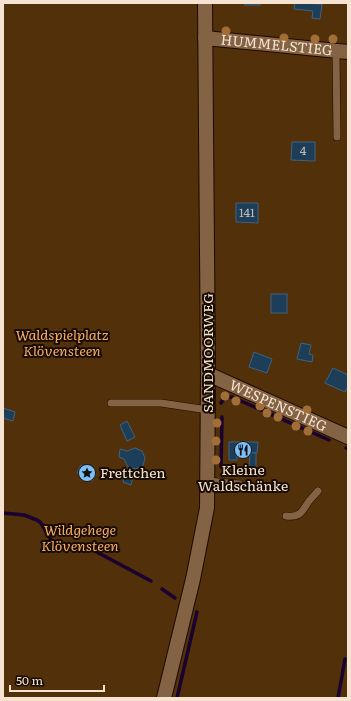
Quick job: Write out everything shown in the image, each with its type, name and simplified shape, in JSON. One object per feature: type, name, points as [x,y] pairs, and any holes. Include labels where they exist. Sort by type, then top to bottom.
[{"type":"street","name":"SANDMOORWEG","points":[[164,698],[191,585],[207,508],[208,374],[205,3]]},
{"type":"street","name":"HUMMELSTIEG","points":[[205,38],[342,52]]},
{"type":"street","name":"WESPENSTIEG","points":[[208,374],[348,437]]},
{"type":"lane","points":[[337,137],[342,52]]},
{"type":"lane","points":[[111,403],[161,403],[208,410]]},
{"type":"lane","points":[[208,481],[239,484]]},
{"type":"lane","points":[[286,516],[293,517],[302,513],[318,491]]},
{"type":"green space","points":[[3,3],[348,3],[348,698],[3,698]]},
{"type":"building","points":[[245,3],[260,3],[260,5],[245,5]]},
{"type":"building","points":[[295,3],[322,4],[320,19],[312,18],[313,11],[294,9]]},
{"type":"building","points":[[292,142],[315,142],[315,161],[291,160]]},
{"type":"building","points":[[236,203],[258,203],[258,223],[236,222]]},
{"type":"building","points":[[271,294],[287,294],[287,313],[271,313]]},
{"type":"building","points":[[301,343],[311,345],[309,354],[313,355],[312,362],[297,359]]},
{"type":"building","points":[[254,352],[272,359],[267,373],[249,367]]},
{"type":"building","points":[[333,368],[348,375],[348,386],[345,392],[325,383]]},
{"type":"building","points":[[3,408],[15,412],[13,421],[3,418]]},
{"type":"building","points":[[127,421],[135,437],[127,441],[120,425]]},
{"type":"building","points":[[229,442],[258,442],[257,453],[243,453],[243,456],[237,456],[237,460],[229,460]]},
{"type":"building","points":[[135,448],[142,451],[145,458],[143,466],[135,469],[128,467],[124,459],[119,457],[120,449],[127,451]]},
{"type":"building","points":[[250,453],[256,453],[256,469],[249,469]]},
{"type":"building","points":[[81,465],[96,474],[92,481],[77,473]]},
{"type":"building","points":[[128,467],[135,469],[131,485],[123,482]]},
{"type":"waterway","points":[[221,403],[224,398],[232,397],[329,440]]},
{"type":"waterway","points":[[221,467],[222,417]]},
{"type":"waterway","points":[[3,513],[24,515],[37,520],[41,523],[55,545],[67,548],[93,550],[151,581]]},
{"type":"waterway","points":[[162,589],[175,598]]},
{"type":"waterway","points":[[177,698],[197,612]]},
{"type":"waterway","points":[[338,698],[345,659]]},
{"type":"place","name":"Kleine Waldschänke","points":[[243,450]]},
{"type":"place","name":"Frettchen","points":[[87,473]]},
{"type":"park label","name":"Waldspielplatz Klövensteen","points":[[62,344]]},
{"type":"park label","name":"Wildgehege Klövensteen","points":[[80,538]]}]
